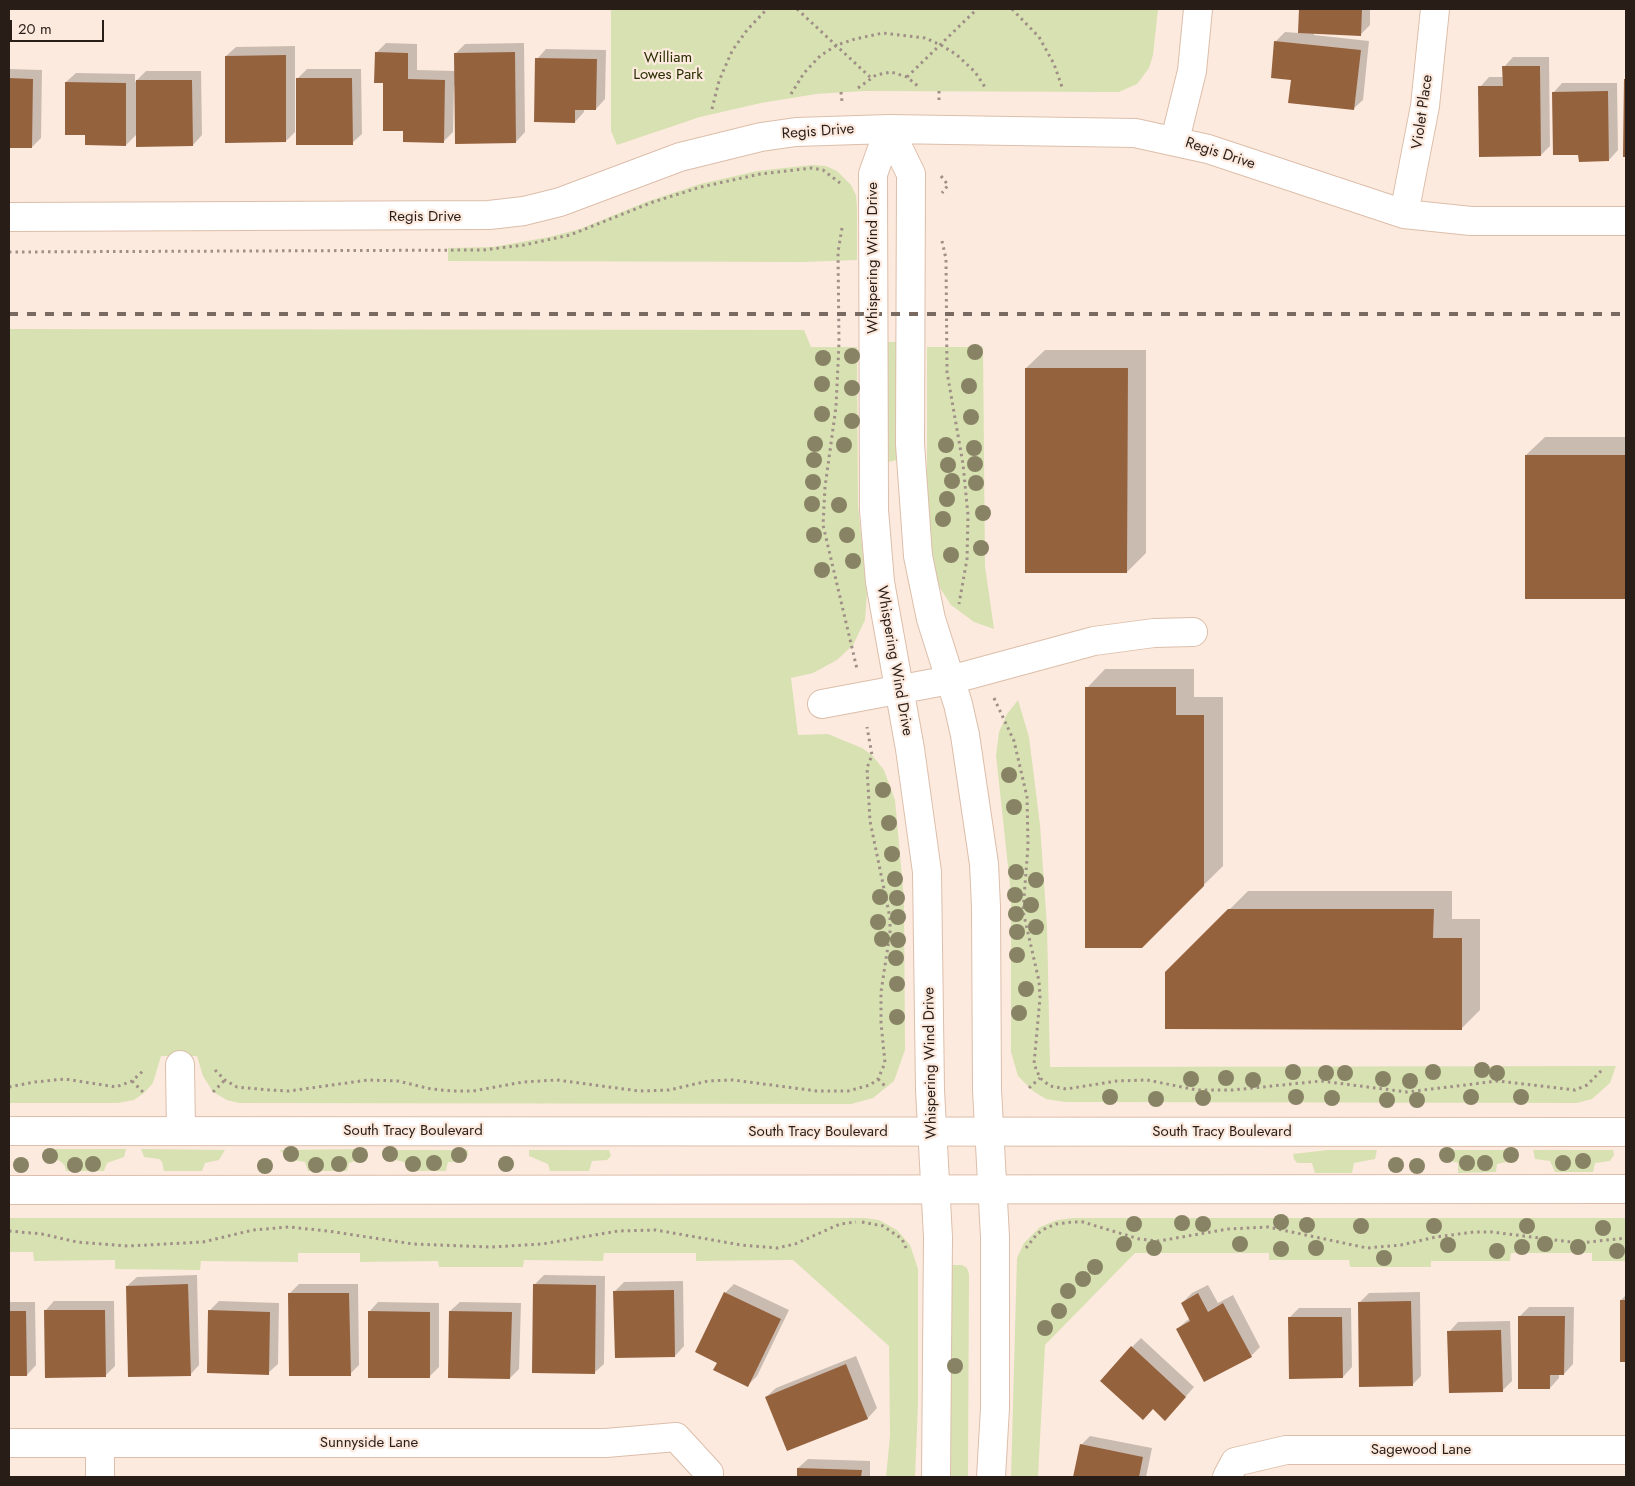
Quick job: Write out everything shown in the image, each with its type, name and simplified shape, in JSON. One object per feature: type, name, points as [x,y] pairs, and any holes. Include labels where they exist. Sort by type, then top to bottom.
[{"type":"street","points":[[1175,140],[1192,71],[1198,9]]},
{"type":"street","name":"Violet Place","points":[[1404,214],[1425,106],[1435,9]]},
{"type":"street","points":[[889,129],[911,174],[910,444],[918,556],[931,619],[958,704],[971,765],[984,864],[989,1132],[996,1237],[996,1365],[991,1477]]},
{"type":"street","name":"Regis Drive","points":[[9,218],[489,215],[524,211],[560,202],[680,157],[761,137],[796,132],[889,129],[1135,133],[1175,140],[1208,149],[1404,214],[1471,221],[1626,221]]},
{"type":"street","name":"Whispering Wind Drive","points":[[889,129],[874,174],[873,471],[876,549],[918,797],[927,872],[932,1132],[936,1190],[938,1390],[936,1477]]},
{"type":"street","points":[[822,704],[950,680],[1094,642],[1154,633],[1193,632]]},
{"type":"street","points":[[180,1065],[181,1131]]},
{"type":"street","name":"South Tracy Boulevard","points":[[9,1132],[1626,1132]]},
{"type":"street","points":[[9,1190],[1626,1189]]},
{"type":"street","name":"Sunnyside Lane","points":[[9,1443],[606,1443],[676,1438],[709,1472],[709,1477]]},
{"type":"street","points":[[100,1443],[100,1477]]},
{"type":"street","name":"Sagewood Lane","points":[[1227,1477],[1235,1462],[1286,1450],[1626,1450]]},
{"type":"path","points":[[712,109],[719,81],[732,51],[747,30],[767,9]]},
{"type":"path","points":[[797,9],[870,77]]},
{"type":"path","points":[[907,77],[977,9]]},
{"type":"path","points":[[1012,9],[1039,37],[1054,64],[1062,87]]},
{"type":"path","points":[[791,94],[804,73],[820,56],[837,45],[883,33],[925,38],[941,45],[957,55],[975,72],[985,87]]},
{"type":"path","points":[[858,88],[870,77],[891,72],[907,77],[919,87]]},
{"type":"path","points":[[843,187],[840,183],[845,176]]},
{"type":"path","points":[[939,198],[948,185],[944,179]]},
{"type":"path","points":[[844,223],[838,252],[839,343],[836,407],[823,507],[826,542],[853,645]]},
{"type":"path","points":[[940,237],[946,259],[947,372],[963,464],[968,515],[968,558],[958,610]]},
{"type":"path","points":[[1003,722],[1008,724],[1014,741],[1027,797],[1028,846],[1023,911],[1039,981],[1040,1013],[1033,1056],[1036,1071],[1040,1078],[1050,1086],[1066,1089],[1116,1081],[1147,1080],[1197,1090],[1233,1090],[1321,1080],[1407,1092],[1498,1081],[1574,1090],[1587,1085],[1602,1070]]},
{"type":"path","points":[[215,1070],[225,1080],[237,1087],[289,1091],[352,1080],[398,1081],[442,1090],[473,1091],[523,1082],[557,1080],[639,1091],[669,1090],[708,1081],[733,1080],[808,1090],[860,1089],[878,1079],[885,1063],[881,1023],[881,992],[890,933],[890,918],[870,821],[867,768],[872,755]]},
{"type":"path","points":[[9,1087],[65,1079],[116,1087],[132,1080],[144,1070]]},
{"type":"path","points":[[1029,1088],[1040,1078]]},
{"type":"path","points":[[878,1079],[888,1088]]},
{"type":"path","points":[[132,1080],[144,1093]]},
{"type":"path","points":[[213,1092],[225,1080]]},
{"type":"path","points":[[9,1231],[42,1234],[77,1242],[128,1246],[203,1242],[253,1230],[289,1227],[413,1244],[491,1247],[542,1244],[618,1231],[656,1230],[741,1245],[777,1248],[795,1244],[840,1224],[864,1222],[883,1226],[903,1238],[909,1254]]},
{"type":"path","points":[[1023,1254],[1030,1239],[1036,1234],[1051,1226],[1072,1222],[1083,1222],[1139,1239],[1159,1242],[1228,1230],[1268,1227],[1367,1248],[1401,1245],[1436,1237],[1474,1232],[1512,1234],[1579,1243],[1626,1238]]},
{"type":"green space","name":"William Lowes Park","points":[[611,9],[1158,9],[1153,55],[1149,68],[1137,84],[1119,92],[864,91],[816,94],[761,103],[700,117],[617,145],[611,131]]},
{"type":"green space","points":[[812,165],[826,166],[837,171],[851,185],[856,195],[857,260],[804,262],[448,261],[448,248],[493,247],[549,237],[580,229],[646,202],[700,184],[757,171]]},
{"type":"green space","points":[[9,329],[804,330],[811,347],[857,347],[858,506],[867,593],[865,620],[853,645],[837,660],[813,673],[791,678],[798,735],[828,734],[862,748],[872,755],[884,770],[895,800],[904,899],[905,1050],[894,1081],[873,1098],[851,1104],[239,1103],[227,1100],[213,1092],[203,1076],[197,1056],[161,1056],[153,1083],[134,1100],[118,1103],[9,1103]]},
{"type":"green space","points":[[886,342],[897,342],[897,460],[888,462]]},
{"type":"green space","points":[[927,347],[983,347],[985,566],[994,629],[974,622],[951,605],[940,588],[933,564],[927,492]]},
{"type":"green space","points":[[1018,700],[1029,737],[1040,825],[1047,926],[1050,1067],[1616,1066],[1610,1083],[1592,1099],[1577,1103],[1065,1102],[1046,1099],[1033,1091],[1018,1076],[1011,1052],[1011,894],[996,755],[999,732],[1007,714]]},
{"type":"green space","points":[[44,1149],[126,1149],[124,1157],[107,1163],[104,1171],[66,1171],[65,1166],[60,1161],[46,1158]]},
{"type":"green space","points":[[141,1149],[225,1150],[219,1160],[205,1163],[202,1171],[164,1171],[162,1162],[159,1159],[144,1157]]},
{"type":"green space","points":[[367,1149],[365,1158],[349,1163],[347,1171],[308,1171],[305,1162],[287,1159],[280,1150]]},
{"type":"green space","points":[[384,1150],[468,1150],[468,1155],[461,1162],[448,1162],[446,1171],[409,1171],[404,1162],[386,1158]]},
{"type":"green space","points":[[529,1150],[609,1150],[611,1156],[607,1160],[592,1161],[589,1171],[550,1171],[548,1164],[529,1156]]},
{"type":"green space","points":[[1328,1150],[1377,1150],[1375,1159],[1354,1163],[1352,1173],[1315,1173],[1312,1163],[1297,1163],[1293,1154]]},
{"type":"green space","points":[[1440,1150],[1518,1150],[1518,1154],[1512,1161],[1497,1164],[1496,1172],[1458,1173],[1458,1163],[1442,1158]]},
{"type":"green space","points":[[1533,1150],[1613,1150],[1614,1155],[1610,1161],[1595,1163],[1593,1172],[1555,1172],[1550,1161],[1535,1159]]},
{"type":"green space","points":[[9,1218],[865,1218],[879,1220],[897,1230],[910,1245],[918,1269],[918,1405],[915,1477],[886,1477],[890,1436],[889,1346],[793,1260],[696,1261],[696,1253],[604,1253],[603,1261],[524,1260],[523,1267],[439,1267],[438,1261],[360,1262],[360,1253],[298,1253],[298,1262],[201,1261],[200,1270],[115,1269],[115,1260],[34,1261],[33,1252],[9,1252]]},
{"type":"green space","points":[[1073,1218],[1626,1218],[1626,1261],[1592,1261],[1592,1253],[1511,1253],[1510,1261],[1431,1261],[1431,1267],[1350,1267],[1349,1260],[1269,1260],[1269,1253],[1135,1253],[1045,1345],[1038,1477],[1011,1477],[1017,1258],[1024,1243],[1040,1227],[1057,1220]]},
{"type":"green space","points":[[953,1265],[962,1265],[967,1268],[969,1274],[968,1477],[946,1477],[949,1269]]},
{"type":"building","points":[[1299,9],[1362,9],[1361,36],[1298,33]]},
{"type":"building","points":[[1274,41],[1361,50],[1354,110],[1288,103],[1291,80],[1271,78]]},
{"type":"building","points":[[375,52],[408,53],[408,79],[445,80],[444,143],[403,142],[403,131],[383,131],[383,83],[374,83]]},
{"type":"building","points":[[515,52],[516,143],[455,144],[454,53]]},
{"type":"building","points":[[286,55],[286,142],[225,143],[225,56]]},
{"type":"building","points":[[535,58],[597,59],[596,110],[575,110],[575,123],[534,122]]},
{"type":"building","points":[[1502,66],[1540,66],[1541,156],[1479,157],[1478,86],[1503,86]]},
{"type":"building","points":[[9,78],[33,79],[32,148],[9,148]]},
{"type":"building","points":[[296,78],[352,78],[353,145],[296,145]]},
{"type":"building","points":[[1624,79],[1626,79],[1626,157],[1623,157]]},
{"type":"building","points":[[136,80],[192,80],[193,146],[136,147]]},
{"type":"building","points":[[65,82],[126,83],[126,146],[85,145],[85,135],[65,135]]},
{"type":"building","points":[[1608,91],[1609,161],[1579,162],[1578,155],[1553,155],[1552,92]]},
{"type":"building","points":[[1025,368],[1128,368],[1127,573],[1025,573]]},
{"type":"building","points":[[1525,455],[1626,455],[1626,599],[1525,599]]},
{"type":"building","points":[[1085,687],[1176,687],[1176,715],[1204,715],[1204,886],[1142,948],[1085,948]]},
{"type":"building","points":[[1228,909],[1434,909],[1433,938],[1462,938],[1462,1030],[1165,1029],[1165,972]]},
{"type":"building","points":[[188,1284],[191,1376],[128,1377],[126,1286]]},
{"type":"building","points":[[533,1284],[596,1285],[595,1374],[532,1373]]},
{"type":"building","points":[[674,1290],[675,1357],[615,1358],[613,1291]]},
{"type":"building","points":[[724,1292],[781,1319],[748,1387],[713,1370],[717,1363],[695,1352]]},
{"type":"building","points":[[288,1293],[349,1293],[351,1376],[289,1376]]},
{"type":"building","points":[[1198,1293],[1208,1312],[1223,1303],[1252,1357],[1204,1382],[1176,1329],[1190,1321],[1181,1303]]},
{"type":"building","points":[[1620,1300],[1626,1300],[1626,1362],[1620,1362]]},
{"type":"building","points":[[1411,1301],[1413,1386],[1359,1387],[1358,1302]]},
{"type":"building","points":[[44,1310],[105,1310],[106,1377],[45,1378]]},
{"type":"building","points":[[208,1310],[270,1312],[269,1375],[207,1373]]},
{"type":"building","points":[[9,1311],[26,1311],[27,1376],[9,1376]]},
{"type":"building","points":[[368,1311],[430,1312],[430,1378],[368,1378]]},
{"type":"building","points":[[449,1311],[512,1312],[510,1379],[448,1378]]},
{"type":"building","points":[[1518,1316],[1565,1316],[1564,1375],[1550,1375],[1550,1389],[1518,1389]]},
{"type":"building","points":[[1288,1317],[1342,1317],[1343,1378],[1289,1379]]},
{"type":"building","points":[[1501,1330],[1503,1392],[1449,1393],[1447,1331]]},
{"type":"building","points":[[1131,1346],[1186,1397],[1165,1421],[1153,1409],[1143,1420],[1100,1381]]},
{"type":"building","points":[[846,1364],[868,1419],[787,1451],[765,1397]]},
{"type":"building","points":[[1080,1444],[1143,1457],[1139,1477],[1073,1477]]},
{"type":"building","points":[[797,1468],[862,1470],[861,1477],[797,1477]]},
{"type":"railway","points":[[9,314],[1626,314]]}]
